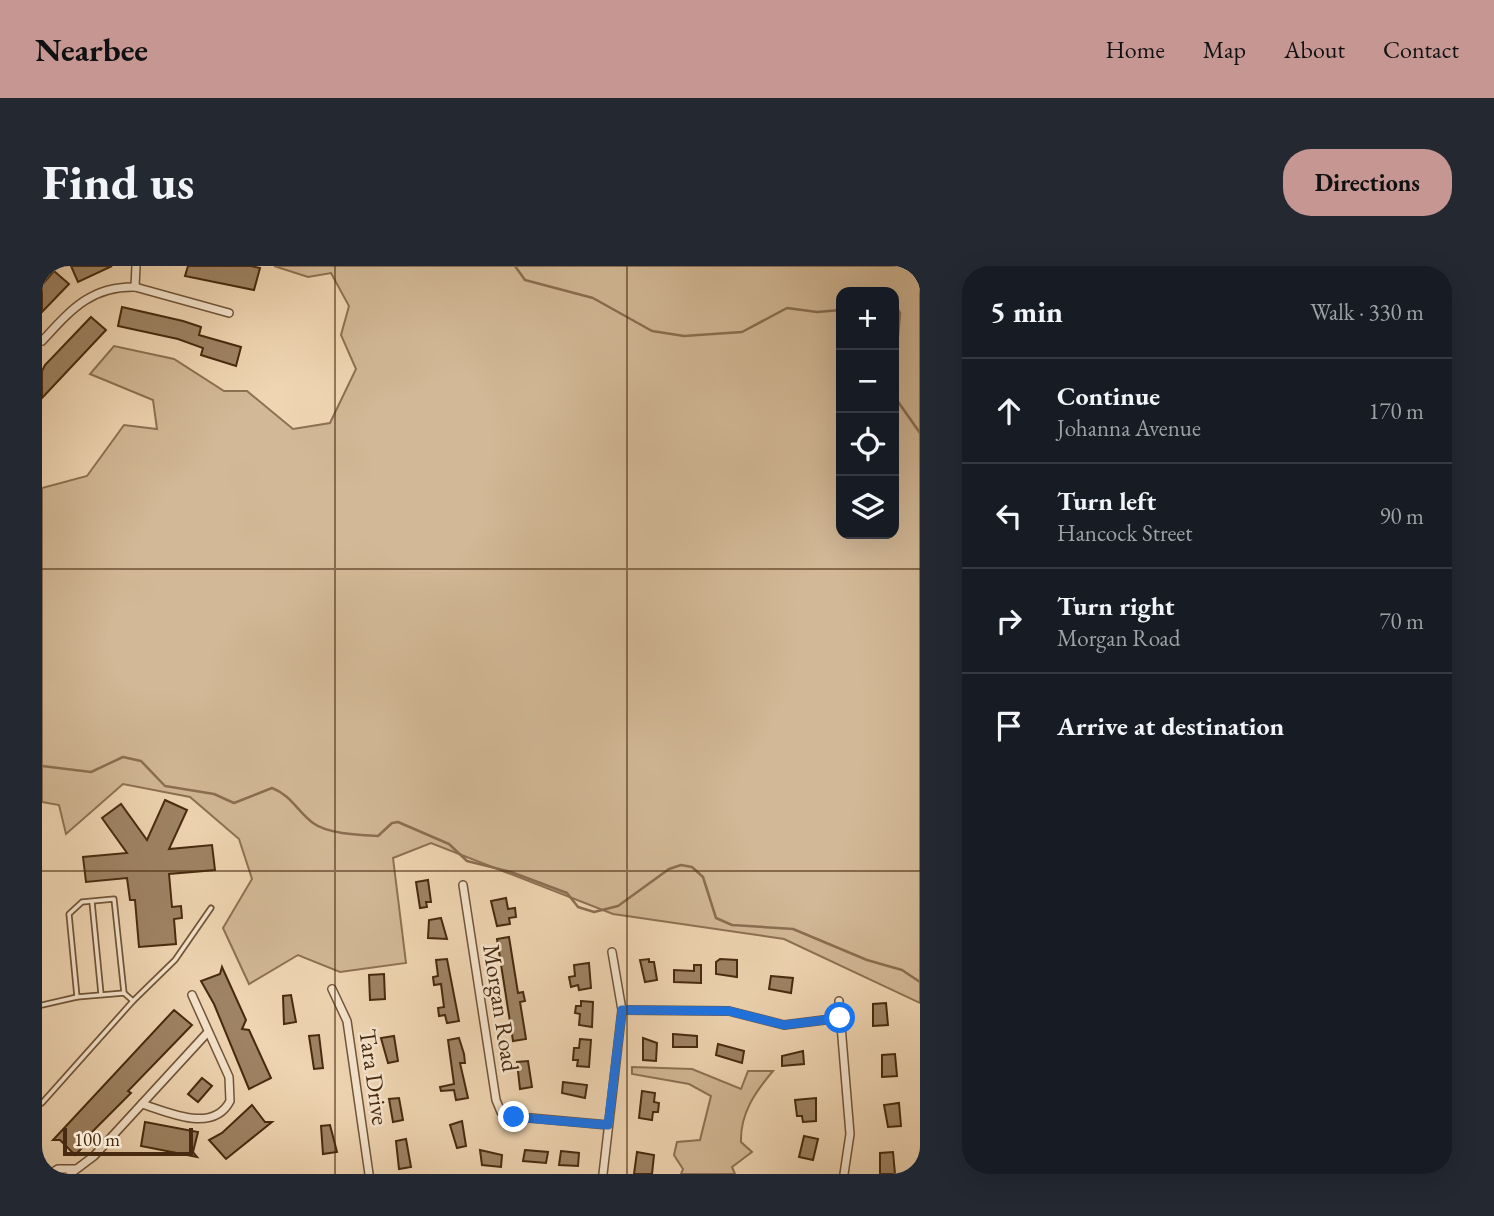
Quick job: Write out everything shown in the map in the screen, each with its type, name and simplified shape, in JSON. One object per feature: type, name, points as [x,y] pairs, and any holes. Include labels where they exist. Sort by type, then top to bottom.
[{"type":"street","points":[[135,287],[136,266]]},
{"type":"street","points":[[42,341],[72,308],[90,296],[123,287],[135,287],[229,313]]},
{"type":"street","name":"Morgan Road","points":[[463,885],[496,1100],[501,1112],[508,1116],[608,1125]]},
{"type":"street","points":[[603,1174],[622,1010],[612,952]]},
{"type":"street","name":"Tara Drive","points":[[332,989],[347,1021],[369,1174]]},
{"type":"street","points":[[142,1104],[200,1119],[223,1111],[230,1101],[231,1084],[192,995]]},
{"type":"street","points":[[839,1000],[850,1134],[844,1174]]},
{"type":"street","points":[[622,1010],[729,1011],[784,1025],[840,1018]]},
{"type":"street","points":[[50,1174],[58,1169],[73,1171],[94,1156],[208,1032]]},
{"type":"lane","points":[[77,997],[69,914],[82,902],[114,899],[124,993],[133,1001]]},
{"type":"lane","points":[[92,901],[101,994]]},
{"type":"lane","points":[[42,1103],[133,1001],[175,960],[211,908]]},
{"type":"lane","points":[[42,1005],[77,997],[124,993]]},
{"type":"shaded area","points":[[274,266],[920,266],[920,1003],[784,939],[613,914],[431,843],[393,858],[406,963],[340,972],[298,955],[249,984],[223,928],[252,879],[239,839],[190,797],[123,784],[66,834],[59,805],[42,802],[42,488],[87,476],[124,425],[157,429],[153,400],[90,374],[114,346],[174,359],[224,391],[247,391],[293,429],[330,423],[356,369],[341,335],[349,306],[331,273],[308,277]]},
{"type":"shaded area","points":[[632,1067],[692,1069],[741,1089],[748,1071],[773,1071],[760,1087],[746,1113],[741,1142],[752,1152],[732,1167],[735,1174],[681,1174],[683,1169],[674,1155],[677,1142],[700,1140],[711,1096],[689,1084],[632,1074]]},
{"type":"building","points":[[71,266],[112,266],[78,282]]},
{"type":"building","points":[[188,266],[260,268],[254,290],[185,276]]},
{"type":"building","points":[[54,271],[69,284],[42,312],[42,285]]},
{"type":"building","points":[[122,307],[201,327],[199,335],[241,347],[236,366],[201,355],[203,348],[178,339],[118,326]]},
{"type":"building","points":[[91,317],[106,330],[42,398],[42,371],[45,365]]},
{"type":"building","points":[[165,800],[187,810],[169,849],[212,845],[215,870],[169,874],[172,907],[181,906],[182,918],[174,919],[176,944],[139,947],[135,900],[130,900],[127,878],[86,882],[83,857],[127,853],[102,818],[121,804],[147,840]]},
{"type":"building","points":[[428,880],[431,902],[426,902],[427,907],[420,908],[416,882]]},
{"type":"building","points":[[506,898],[508,909],[515,908],[516,917],[509,918],[510,924],[497,926],[491,901]]},
{"type":"building","points":[[441,918],[447,939],[428,938],[429,920]]},
{"type":"building","points":[[509,937],[518,993],[523,992],[525,1001],[520,1002],[526,1039],[513,1041],[497,939]]},
{"type":"building","points":[[447,959],[459,1021],[447,1023],[445,1015],[439,1016],[438,1008],[444,1007],[441,984],[434,985],[433,977],[438,976],[436,960]]},
{"type":"building","points":[[649,959],[649,962],[654,962],[657,980],[645,982],[640,960]]},
{"type":"building","points":[[720,959],[737,960],[737,977],[716,974],[716,962]]},
{"type":"building","points":[[589,963],[591,988],[579,990],[578,985],[571,987],[569,977],[575,976],[574,965]]},
{"type":"building","points":[[694,965],[701,965],[701,983],[674,982],[674,970],[694,971]]},
{"type":"building","points":[[222,967],[246,1020],[242,1029],[249,1030],[271,1078],[249,1089],[214,1004],[201,981],[220,974]]},
{"type":"building","points":[[384,974],[385,999],[370,1000],[369,975]]},
{"type":"building","points":[[771,976],[793,978],[791,993],[769,989]]},
{"type":"building","points":[[291,995],[296,1022],[284,1024],[283,996]]},
{"type":"building","points":[[581,1001],[593,1002],[592,1027],[579,1025],[580,1014],[575,1013],[576,1006],[581,1006]]},
{"type":"building","points":[[886,1003],[888,1025],[873,1026],[873,1004]]},
{"type":"building","points":[[174,1010],[192,1025],[128,1091],[131,1093],[88,1136],[90,1138],[80,1150],[75,1155],[60,1140],[53,1140]]},
{"type":"building","points":[[673,1034],[697,1036],[697,1047],[673,1047]]},
{"type":"building","points":[[319,1035],[323,1068],[314,1069],[309,1036]]},
{"type":"building","points":[[394,1036],[398,1061],[388,1063],[381,1038]]},
{"type":"building","points":[[459,1038],[465,1063],[460,1063],[468,1098],[456,1100],[454,1090],[441,1091],[440,1087],[454,1084],[448,1040]]},
{"type":"building","points":[[643,1038],[657,1043],[656,1061],[643,1060]]},
{"type":"building","points":[[580,1039],[591,1040],[589,1067],[577,1066],[578,1060],[573,1060],[574,1048],[579,1048]]},
{"type":"building","points":[[718,1044],[744,1051],[742,1063],[716,1055]]},
{"type":"building","points":[[803,1051],[804,1064],[782,1066],[782,1056]]},
{"type":"building","points":[[895,1054],[897,1076],[882,1077],[882,1055]]},
{"type":"building","points":[[528,1061],[532,1087],[520,1089],[517,1062]]},
{"type":"building","points":[[202,1078],[212,1086],[198,1102],[188,1094]]},
{"type":"building","points":[[563,1082],[587,1085],[585,1098],[562,1093]]},
{"type":"building","points":[[642,1091],[655,1093],[654,1102],[659,1103],[658,1112],[653,1112],[652,1120],[639,1118]]},
{"type":"building","points":[[399,1098],[403,1120],[393,1122],[389,1099]]},
{"type":"building","points":[[816,1098],[816,1121],[803,1122],[802,1116],[797,1116],[795,1100]]},
{"type":"building","points":[[899,1103],[901,1126],[888,1127],[884,1105]]},
{"type":"building","points":[[252,1105],[265,1122],[272,1122],[226,1159],[209,1140],[222,1133]]},
{"type":"building","points":[[462,1121],[466,1146],[457,1148],[450,1125]]},
{"type":"building","points":[[145,1122],[198,1132],[193,1152],[197,1157],[141,1146]]},
{"type":"building","points":[[330,1125],[337,1152],[323,1154],[321,1126]]},
{"type":"building","points":[[804,1136],[818,1139],[813,1160],[799,1157]]},
{"type":"building","points":[[406,1139],[411,1167],[399,1169],[396,1141]]},
{"type":"building","points":[[480,1150],[502,1155],[501,1167],[482,1165]]},
{"type":"building","points":[[525,1150],[548,1152],[546,1163],[523,1161]]},
{"type":"building","points":[[561,1151],[579,1153],[578,1166],[559,1165]]},
{"type":"building","points":[[637,1152],[654,1155],[652,1174],[634,1174]]},
{"type":"building","points":[[893,1152],[895,1174],[880,1174],[880,1153]]},
{"type":"waterway","points":[[515,266],[525,280],[593,298],[652,331],[684,336],[742,332],[787,308],[817,312],[836,310]]},
{"type":"waterway","points":[[899,311],[899,324]]},
{"type":"waterway","points":[[899,403],[920,433]]},
{"type":"waterway","points":[[42,766],[91,772],[123,757],[141,761],[165,786],[214,794],[234,803],[272,788],[289,799],[319,827],[344,833],[378,836],[392,823],[398,822],[449,844],[467,861],[511,872],[567,893],[578,907],[594,912],[618,906],[669,869],[681,865],[692,867],[703,877],[716,918],[732,925],[793,929],[867,960],[902,970],[920,982]]},
{"type":"route","points":[[514,1117],[608,1125],[622,1010],[729,1011],[784,1025],[840,1018]]}]
